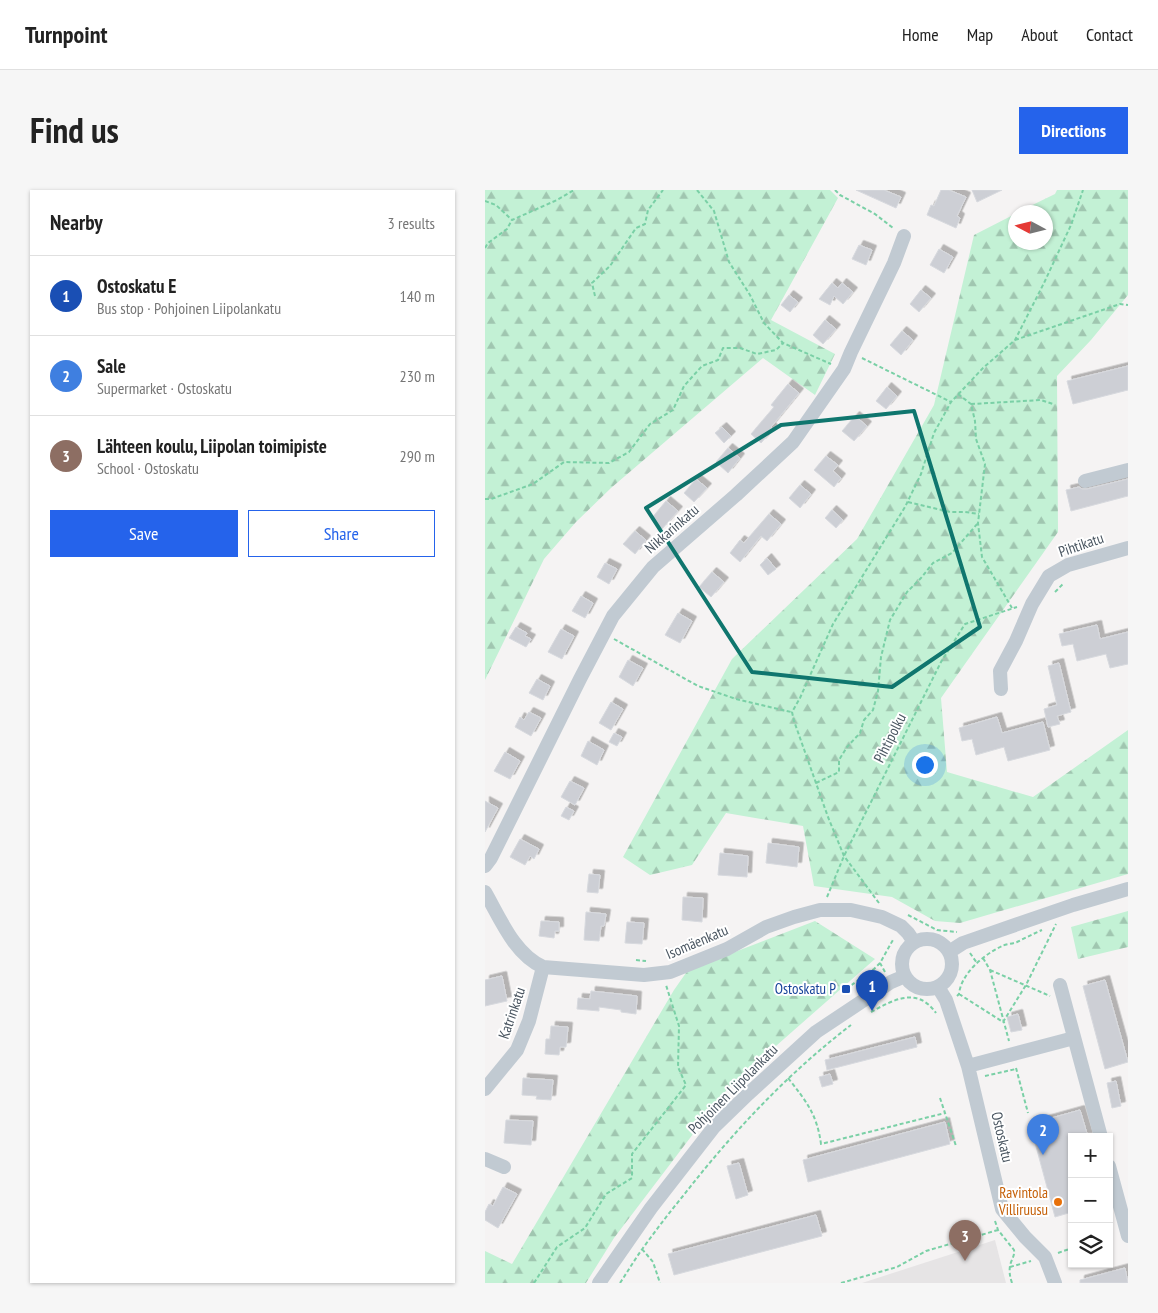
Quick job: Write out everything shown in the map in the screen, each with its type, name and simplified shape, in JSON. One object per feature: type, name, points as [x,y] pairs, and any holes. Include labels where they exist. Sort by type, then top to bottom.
[{"type":"street","name":"Nikkarinkatu","points":[[485,866],[491,858],[613,616],[653,566],[736,495],[793,442],[844,369],[894,263],[903,236]]},
{"type":"street","points":[[1085,481],[1128,470]]},
{"type":"street","name":"Pihtikatu","points":[[1001,689],[1000,671],[1049,576],[1068,565],[1126,552]]},
{"type":"street","points":[[949,952],[963,943],[1073,905],[1128,889]]},
{"type":"street","name":"Isomäenkatu","points":[[485,892],[511,938],[523,954],[533,963],[543,967],[644,975],[670,972],[727,949],[766,927],[820,910],[851,910],[881,917],[902,919],[914,942]]},
{"type":"street","points":[[925,939],[932,940],[940,943],[949,952],[952,963],[951,971],[945,982],[938,987],[929,990],[921,989],[910,983],[905,976],[902,964],[906,950],[914,942],[925,939]]},
{"type":"street","name":"Katrinkatu","points":[[485,1089],[517,1050],[529,1021],[543,967]]},
{"type":"street","name":"Pohjoinen Liipolankatu","points":[[599,1283],[651,1208],[714,1127],[816,1032],[891,982],[905,976]]},
{"type":"street","points":[[1059,985],[1100,1133]]},
{"type":"street","name":"Ostoskatu","points":[[938,987],[953,997],[1002,1209],[1025,1237],[1045,1257],[1055,1283]]},
{"type":"street","points":[[970,1072],[1012,1054],[1074,1038]]},
{"type":"street","points":[[485,1159],[504,1167]]},
{"type":"street","points":[[1112,1178],[1128,1236]]},
{"type":"path","points":[[485,248],[488,243],[507,229],[512,220],[557,200],[574,190]]},
{"type":"path","points":[[595,296],[592,283],[611,266],[636,228],[645,224],[648,210],[663,190]]},
{"type":"path","points":[[697,190],[714,211],[729,262],[750,295],[764,323],[783,343],[844,369]]},
{"type":"path","points":[[835,190],[875,214],[903,236]]},
{"type":"path","points":[[869,901],[879,903],[844,856],[828,817],[792,712],[833,624],[907,502],[921,474],[934,433],[951,402],[983,368],[1015,340],[1067,234],[1083,190]]},
{"type":"path","points":[[485,201],[496,205],[512,220]]},
{"type":"path","points":[[1015,340],[1120,304],[1128,305]]},
{"type":"path","points":[[485,499],[491,499],[533,484],[564,462],[609,463],[629,452],[650,424],[673,410],[684,386],[702,366],[718,360],[723,348],[740,348],[757,354],[776,350],[783,343]]},
{"type":"path","points":[[851,352],[951,402]]},
{"type":"path","points":[[816,783],[839,772],[839,760],[860,732],[864,720],[873,710],[878,691],[881,657],[890,620],[907,592],[933,563],[952,554],[978,523],[985,464],[976,439],[975,421],[971,404],[958,394]]},
{"type":"path","points":[[971,404],[1041,400],[1053,404]]},
{"type":"path","points":[[907,502],[950,512],[979,514]]},
{"type":"path","name":"Pihtipolku","points":[[820,910],[844,856],[941,662],[965,624],[1012,608],[982,557],[978,523]]},
{"type":"path","points":[[1033,604],[1050,597],[1066,580]]},
{"type":"path","points":[[604,633],[698,686],[735,699],[792,712]]},
{"type":"path","points":[[902,919],[911,916]]},
{"type":"path","points":[[846,988],[880,963],[902,919],[911,916],[937,930],[958,932],[977,963]]},
{"type":"path","points":[[1003,1022],[953,997],[960,988],[963,979],[977,963],[1002,946],[1016,942],[1063,921]]},
{"type":"path","points":[[1003,1022],[1026,985],[1056,924]]},
{"type":"path","points":[[983,958],[990,970],[1028,1114]]},
{"type":"path","points":[[630,960],[649,961]]},
{"type":"path","points":[[880,963],[891,982]]},
{"type":"path","points":[[990,970],[1065,1003]]},
{"type":"path","points":[[533,1283],[557,1247],[585,1228],[606,1194],[632,1178],[632,1154],[686,1085],[678,1067],[679,1026],[661,973]]},
{"type":"path","points":[[863,1016],[898,998],[907,997],[925,1003],[937,1014]]},
{"type":"path","points":[[620,1283],[642,1249],[705,1167],[756,1109],[815,1054],[852,1024]]},
{"type":"path","points":[[970,1072],[1016,1069]]},
{"type":"path","points":[[788,1078],[808,1104],[819,1128],[821,1144],[945,1113]]},
{"type":"path","points":[[940,1098],[956,1146]]},
{"type":"path","points":[[993,1216],[998,1230],[1014,1250],[1015,1254],[1009,1274],[1012,1283]]},
{"type":"path","points":[[841,1283],[897,1267],[926,1251],[998,1230]]},
{"type":"path","points":[[642,1249],[653,1262],[659,1283]]},
{"type":"highlighted area","points":[[914,411],[980,627],[892,687],[752,672],[646,508],[781,425]]},
{"type":"shaded area","points":[[995,1240],[1006,1283],[862,1283]]},
{"type":"green space","points":[[485,190],[830,190],[838,198],[771,320],[835,354],[815,395],[763,358],[611,488],[576,522],[544,559],[485,680]]},
{"type":"green space","points":[[1057,190],[1128,190],[1128,295],[1091,340],[1057,376],[1058,532],[941,698],[947,772],[1033,797],[1128,730],[1128,874],[960,923],[935,921],[892,897],[814,886],[803,826],[726,813],[692,865],[650,875],[623,857],[732,659],[857,539],[934,405],[974,235],[1008,218],[1008,250],[1053,250],[1053,205],[1032,205],[1055,194]]},
{"type":"green space","points":[[1128,911],[1128,947],[1078,959],[1071,927]]},
{"type":"green space","points":[[815,921],[875,959],[728,1088],[614,1238],[586,1283],[485,1283],[485,1251],[512,1264],[674,990],[688,970]]},
{"type":"building","points":[[856,190],[884,190],[901,197],[896,208]]},
{"type":"building","points":[[941,190],[949,190],[966,197],[957,216],[960,218],[956,228],[927,215],[931,205],[934,206]]},
{"type":"building","points":[[972,190],[1002,190],[977,202]]},
{"type":"building","points":[[859,245],[872,250],[866,265],[852,259]]},
{"type":"building","points":[[939,249],[953,257],[944,273],[930,265]]},
{"type":"building","points":[[832,283],[838,288],[842,283],[853,292],[843,304],[834,296],[830,305],[819,299]]},
{"type":"building","points":[[921,290],[931,298],[919,312],[910,304]]},
{"type":"building","points":[[789,295],[798,302],[790,312],[781,305]]},
{"type":"building","points":[[825,320],[836,329],[823,344],[813,335]]},
{"type":"building","points":[[902,331],[913,340],[901,355],[890,345]]},
{"type":"building","points":[[1128,366],[1128,390],[1073,404],[1067,381]]},
{"type":"building","points":[[788,384],[799,393],[771,427],[773,429],[761,443],[751,434],[774,407],[771,405]]},
{"type":"building","points":[[887,387],[897,396],[886,409],[876,401]]},
{"type":"building","points":[[855,416],[867,426],[854,441],[842,431]]},
{"type":"building","points":[[722,427],[731,436],[724,443],[715,433]]},
{"type":"building","points":[[728,448],[740,458],[728,473],[716,462]]},
{"type":"building","points":[[826,456],[838,465],[833,471],[841,478],[834,487],[814,470]]},
{"type":"building","points":[[696,479],[707,488],[694,502],[684,493]]},
{"type":"building","points":[[1128,479],[1128,496],[1071,511],[1066,490],[1079,487],[1087,489]]},
{"type":"building","points":[[800,485],[811,494],[800,508],[789,498]]},
{"type":"building","points":[[666,501],[678,511],[662,529],[651,519]]},
{"type":"building","points":[[832,510],[843,520],[836,528],[825,518]]},
{"type":"building","points":[[769,514],[781,524],[767,541],[761,536],[740,562],[730,553],[740,540],[744,543]]},
{"type":"building","points":[[635,531],[646,540],[635,554],[623,544]]},
{"type":"building","points":[[767,558],[776,569],[768,575],[760,565]]},
{"type":"building","points":[[605,563],[617,569],[609,584],[597,577]]},
{"type":"building","points":[[712,572],[724,582],[711,597],[699,587]]},
{"type":"building","points":[[581,596],[593,603],[585,618],[572,611]]},
{"type":"building","points":[[678,613],[692,621],[680,643],[665,635]]},
{"type":"building","points":[[1097,625],[1100,639],[1128,632],[1128,664],[1110,668],[1106,654],[1077,661],[1073,644],[1062,646],[1059,634]]},
{"type":"building","points":[[516,627],[527,633],[525,636],[531,639],[526,647],[509,638]]},
{"type":"building","points":[[561,629],[574,636],[562,659],[548,652]]},
{"type":"building","points":[[628,660],[643,668],[633,686],[619,677]]},
{"type":"building","points":[[1059,663],[1071,712],[1057,716],[1060,724],[1048,727],[1044,709],[1057,705],[1048,666]]},
{"type":"building","points":[[537,679],[550,686],[543,700],[529,693]]},
{"type":"building","points":[[611,702],[623,709],[611,730],[599,723]]},
{"type":"building","points":[[529,712],[541,718],[531,736],[515,727],[520,717],[524,720]]},
{"type":"building","points":[[997,717],[1002,733],[1043,722],[1050,750],[1008,761],[1004,747],[976,755],[972,739],[962,741],[959,728]]},
{"type":"building","points":[[614,733],[622,737],[617,746],[609,742]]},
{"type":"building","points":[[588,741],[604,750],[597,765],[581,756]]},
{"type":"building","points":[[505,752],[520,761],[510,779],[494,771]]},
{"type":"building","points":[[570,781],[584,788],[575,805],[561,797]]},
{"type":"building","points":[[485,801],[498,808],[485,832]]},
{"type":"building","points":[[566,807],[574,811],[569,820],[561,816]]},
{"type":"building","points":[[520,839],[539,849],[534,859],[530,856],[525,865],[510,857]]},
{"type":"building","points":[[768,843],[799,847],[797,867],[766,863]]},
{"type":"building","points":[[720,853],[748,856],[747,877],[718,875]]},
{"type":"building","points":[[589,874],[600,875],[598,893],[587,892]]},
{"type":"building","points":[[683,897],[703,898],[702,922],[682,920]]},
{"type":"building","points":[[586,912],[606,914],[604,926],[601,926],[599,941],[584,940]]},
{"type":"building","points":[[541,921],[559,922],[559,931],[555,931],[554,938],[539,936]]},
{"type":"building","points":[[627,922],[644,923],[642,944],[625,943]]},
{"type":"building","points":[[502,976],[507,1001],[485,1006],[485,980]]},
{"type":"building","points":[[1105,980],[1128,1062],[1105,1069],[1083,986]]},
{"type":"building","points":[[591,991],[637,996],[636,1014],[599,1007],[599,1011],[577,1009],[578,998],[590,999]]},
{"type":"building","points":[[1018,1014],[1022,1030],[1011,1032],[1007,1017]]},
{"type":"building","points":[[551,1026],[568,1027],[566,1047],[560,1047],[559,1055],[545,1054],[546,1039],[550,1039]]},
{"type":"building","points":[[915,1037],[917,1047],[827,1070],[825,1060]]},
{"type":"building","points":[[830,1074],[833,1084],[822,1087],[819,1077]]},
{"type":"building","points":[[523,1078],[553,1080],[551,1100],[536,1099],[537,1096],[522,1095]]},
{"type":"building","points":[[1116,1081],[1121,1106],[1112,1108],[1107,1083]]},
{"type":"building","points":[[1080,1110],[1087,1133],[1068,1133],[1068,1213],[1055,1217],[1030,1124]]},
{"type":"building","points":[[506,1120],[533,1121],[531,1145],[504,1143]]},
{"type":"building","points":[[945,1122],[950,1144],[808,1182],[803,1160]]},
{"type":"building","points":[[739,1163],[748,1195],[736,1199],[727,1166]]},
{"type":"building","points":[[503,1187],[517,1194],[498,1228],[485,1220],[485,1212],[489,1204],[493,1206]]},
{"type":"building","points":[[816,1215],[822,1236],[674,1275],[668,1254]]},
{"type":"building","points":[[1125,1268],[1128,1283],[1080,1283],[1080,1280]]},
{"type":"place","name":"Ostoskatu P","points":[[846,989]]},
{"type":"place","name":"Ostoskatu E","points":[[872,1011]]},
{"type":"place","name":"Sale","points":[[1043,1155]]},
{"type":"place","name":"Ravintola Villiruusu","points":[[1058,1202]]},
{"type":"place","name":"Lähteen koulu, Liipolan toimipiste","points":[[965,1261]]}]
